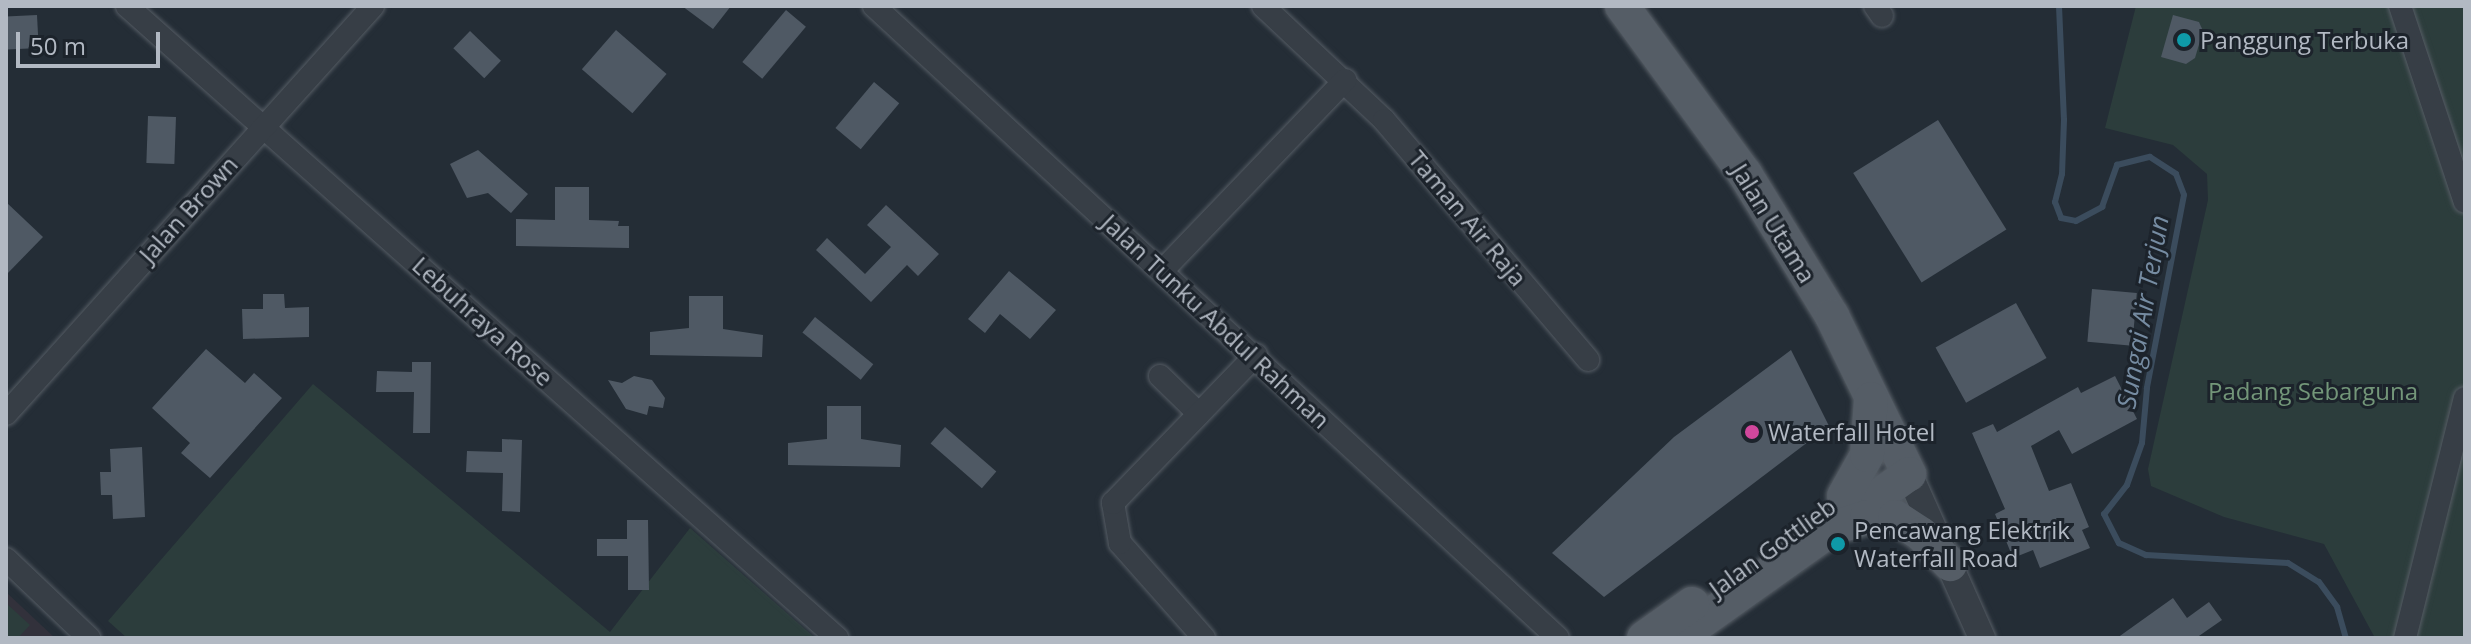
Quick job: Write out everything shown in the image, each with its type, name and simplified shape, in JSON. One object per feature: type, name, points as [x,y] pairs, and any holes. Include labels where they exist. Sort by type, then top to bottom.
[{"type":"main road","name":"Jalan Utama","points":[[1622,6],[1745,174],[1832,316],[1905,465]]},
{"type":"main road","points":[[1844,496],[1867,455],[1871,397]]},
{"type":"main road","name":"Jalan Gottlieb","points":[[1644,638],[1844,496],[1905,465]]},
{"type":"main road","name":"Jalan Gottlieb","points":[[1678,638],[1831,529],[1905,465]]},
{"type":"main road","points":[[1831,529],[1867,517],[1895,517],[1921,534],[1950,564]]},
{"type":"street","name":"Lebuhraya Rose","points":[[127,6],[837,638]]},
{"type":"street","name":"Jalan Brown","points":[[6,414],[373,6]]},
{"type":"street","name":"Jalan Tunku Abdul Rahman","points":[[874,6],[1164,269],[1558,638]]},
{"type":"street","name":"Taman Air Raja","points":[[1263,6],[1345,80],[1588,360]]},
{"type":"street","points":[[2400,6],[2465,202]]},
{"type":"street","points":[[1164,269],[1345,80]]},
{"type":"street","points":[[1204,638],[1120,543],[1112,517],[1122,488],[1256,355]]},
{"type":"street","points":[[1160,376],[1199,414]]},
{"type":"street","points":[[2405,638],[2465,398]]},
{"type":"street","points":[[1905,465],[1982,638]]},
{"type":"street","points":[[6,559],[89,638]]},
{"type":"shaded area","points":[[6,592],[55,638],[6,638]]},
{"type":"green space","name":"Padang Sebarguna","points":[[2136,6],[2465,6],[2465,638],[2375,638],[2324,544],[2224,517],[2151,486],[2148,469],[2208,200],[2207,174],[2173,145],[2105,128]]},
{"type":"green space","points":[[313,384],[610,632],[690,528],[815,638],[127,638],[108,621]]},
{"type":"green space","points":[[6,603],[30,625],[18,638],[6,638]]},
{"type":"building","points":[[682,6],[731,6],[713,29]]},
{"type":"building","points":[[786,10],[806,27],[762,79],[742,62]]},
{"type":"building","points":[[37,15],[39,48],[8,50],[6,17]]},
{"type":"building","points":[[2173,15],[2199,22],[2203,31],[2195,58],[2186,64],[2161,57]]},
{"type":"building","points":[[616,30],[667,74],[632,113],[582,69]]},
{"type":"building","points":[[470,31],[501,61],[484,78],[453,48]]},
{"type":"building","points":[[874,82],[899,103],[861,149],[835,128]]},
{"type":"building","points":[[148,116],[176,117],[174,164],[146,163]]},
{"type":"building","points":[[1938,120],[2006,229],[1922,282],[1853,173]]},
{"type":"building","points":[[478,150],[528,194],[511,213],[488,193],[467,198],[450,164]]},
{"type":"building","points":[[555,187],[589,187],[589,220],[619,221],[618,226],[629,226],[629,248],[516,246],[516,219],[555,220]]},
{"type":"building","points":[[6,202],[43,237],[6,275]]},
{"type":"building","points":[[886,205],[939,254],[918,276],[907,265],[871,302],[816,250],[827,238],[865,274],[891,247],[867,225]]},
{"type":"building","points":[[1009,271],[1056,310],[1030,339],[1000,314],[985,333],[968,319]]},
{"type":"building","points":[[2092,289],[2137,293],[2132,346],[2087,342]]},
{"type":"building","points":[[263,294],[284,294],[285,308],[309,307],[309,337],[243,339],[242,309],[263,309]]},
{"type":"building","points":[[689,296],[723,296],[723,329],[763,335],[762,357],[650,355],[650,332],[689,328]]},
{"type":"building","points":[[2016,303],[2047,358],[1966,403],[1936,348]]},
{"type":"building","points":[[815,317],[873,364],[861,380],[802,333]]},
{"type":"building","points":[[206,349],[245,383],[254,373],[282,398],[210,478],[181,453],[190,443],[152,408]]},
{"type":"building","points":[[1791,350],[1829,426],[1604,597],[1552,553],[1674,437]]},
{"type":"building","points":[[412,362],[431,362],[430,433],[413,433],[414,392],[376,392],[377,371],[412,372]]},
{"type":"building","points":[[634,376],[652,380],[665,398],[663,408],[649,406],[647,415],[626,409],[608,380],[622,383]]},
{"type":"building","points":[[2115,376],[2137,419],[2072,454],[2059,430],[2031,446],[2049,491],[2071,483],[2089,527],[2082,530],[2090,548],[2040,568],[2033,550],[2013,558],[1995,514],[2005,509],[1972,433],[1993,424],[1997,432],[2078,387],[2081,393]]},
{"type":"building","points":[[827,406],[861,406],[861,439],[901,445],[900,467],[788,465],[788,443],[827,439]]},
{"type":"building","points":[[945,427],[996,472],[982,488],[931,444]]},
{"type":"building","points":[[502,439],[522,440],[520,512],[502,511],[503,473],[466,472],[467,451],[502,452]]},
{"type":"building","points":[[142,447],[145,517],[113,519],[112,495],[101,495],[100,472],[111,472],[110,449]]},
{"type":"building","points":[[627,520],[648,520],[649,590],[628,590],[628,556],[597,556],[597,539],[627,539]]},
{"type":"building","points":[[2173,598],[2187,618],[2209,602],[2222,620],[2196,638],[2117,638]]},
{"type":"waterway","name":"Sungai Air Terjun","points":[[2059,6],[2064,120],[2062,174],[2055,202],[2061,218],[2076,221],[2102,207],[2117,165],[2150,157],[2176,174],[2184,195],[2147,388],[2142,443],[2127,485],[2104,514],[2119,543],[2146,555],[2288,563],[2319,582],[2337,607],[2346,638]]},
{"type":"place","name":"Panggung Terbuka","points":[[2184,40]]},
{"type":"place","name":"Waterfall Hotel","points":[[1752,432]]},
{"type":"place","name":"Pencawang Elektrik Waterfall Road","points":[[1838,544]]}]
